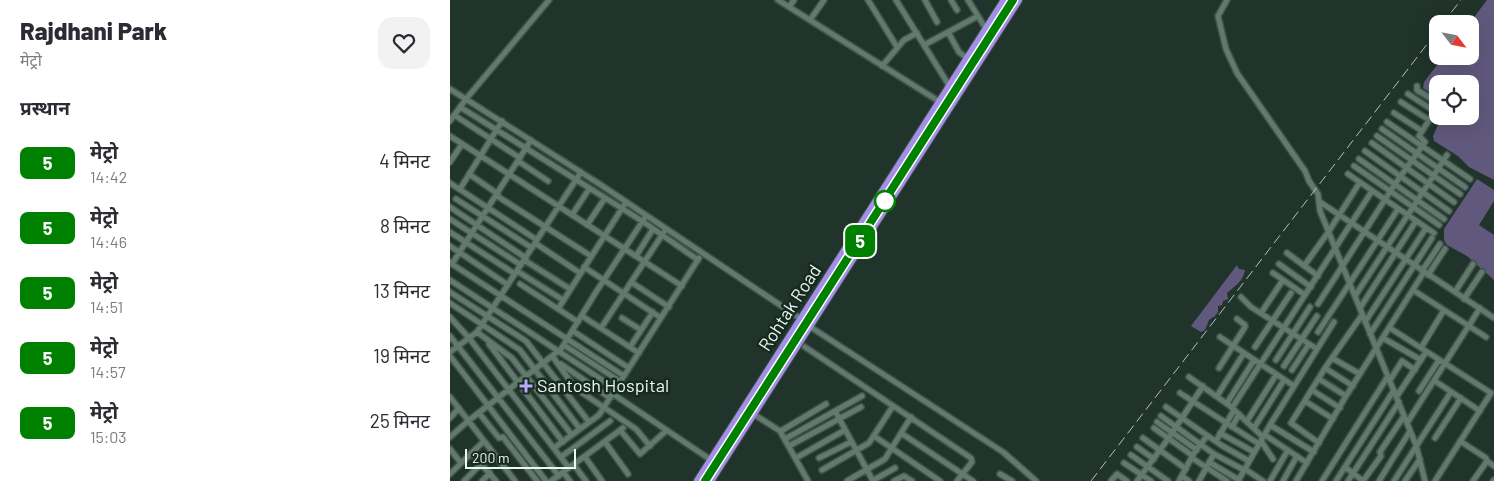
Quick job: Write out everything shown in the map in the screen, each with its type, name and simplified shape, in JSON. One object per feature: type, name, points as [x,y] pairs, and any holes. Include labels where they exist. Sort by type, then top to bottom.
[{"type":"highway","name":"Rohtak Road","points":[[710,481],[757,416],[809,326],[1018,0]]},
{"type":"highway","name":"Rohtak Road","points":[[698,481],[968,59],[1002,2]]},
{"type":"highway","points":[[924,128],[933,133]]},
{"type":"street","points":[[450,121],[466,99],[549,0]]},
{"type":"street","points":[[778,0],[940,102]]},
{"type":"street","points":[[789,7],[794,0]]},
{"type":"street","points":[[810,20],[824,0]]},
{"type":"street","points":[[868,0],[897,47]]},
{"type":"street","points":[[896,0],[950,87]]},
{"type":"street","points":[[925,0],[938,22]]},
{"type":"street","points":[[951,0],[957,10]]},
{"type":"street","points":[[968,0],[986,29]]},
{"type":"street","points":[[1228,0],[1218,16],[1226,49],[1237,73],[1306,171],[1309,181],[1318,194],[1320,211],[1376,350],[1397,396],[1416,445],[1426,481]]},
{"type":"street","points":[[924,45],[978,16]]},
{"type":"street","points":[[948,32],[959,52],[968,59]]},
{"type":"street","points":[[882,66],[904,40],[917,33]]},
{"type":"street","points":[[1416,86],[1417,90],[1429,101]]},
{"type":"street","points":[[450,89],[581,172],[801,319]]},
{"type":"street","points":[[1408,94],[1429,104]]},
{"type":"street","points":[[1318,304],[1400,176],[1425,141],[1419,136],[1429,120],[1401,102]]},
{"type":"street","points":[[460,107],[662,234],[698,260]]},
{"type":"street","points":[[1394,113],[1422,131]]},
{"type":"street","points":[[454,115],[548,181]]},
{"type":"street","points":[[460,189],[502,121]]},
{"type":"street","points":[[1387,122],[1470,179]]},
{"type":"street","points":[[1382,129],[1465,187]]},
{"type":"street","points":[[450,136],[509,176],[682,286]]},
{"type":"street","points":[[1376,136],[1460,194]]},
{"type":"street","points":[[531,140],[460,253],[451,263],[624,376]]},
{"type":"street","points":[[1372,143],[1454,202]]},
{"type":"street","points":[[450,162],[462,144]]},
{"type":"street","points":[[1365,151],[1450,211]]},
{"type":"street","points":[[1355,296],[1447,155]]},
{"type":"street","points":[[1359,159],[1444,219]]},
{"type":"street","points":[[1354,166],[1438,225]]},
{"type":"street","points":[[546,481],[450,354],[477,332],[581,172]]},
{"type":"street","points":[[470,174],[497,195],[591,256]]},
{"type":"street","points":[[1348,174],[1426,228],[1433,236],[1370,334]]},
{"type":"street","points":[[1304,266],[1360,182]]},
{"type":"street","points":[[450,183],[489,208],[535,244],[580,273]]},
{"type":"street","points":[[572,215],[589,189]]},
{"type":"street","points":[[1216,441],[1260,364],[1372,191]]},
{"type":"street","points":[[587,225],[605,198]]},
{"type":"street","points":[[456,199],[483,217],[535,244]]},
{"type":"street","points":[[558,309],[626,202]]},
{"type":"street","points":[[1320,202],[1494,318]]},
{"type":"street","points":[[450,207],[478,225],[524,261]]},
{"type":"street","points":[[1318,332],[1398,209]]},
{"type":"street","points":[[450,437],[468,421],[542,365],[554,359],[646,216]]},
{"type":"street","points":[[450,219],[472,234],[524,261],[570,289]]},
{"type":"street","points":[[1360,308],[1416,221]]},
{"type":"street","points":[[1365,322],[1426,228]]},
{"type":"street","points":[[636,256],[654,229]]},
{"type":"street","points":[[601,328],[665,229]]},
{"type":"street","points":[[450,232],[563,300]]},
{"type":"street","points":[[1425,273],[1440,244]]},
{"type":"street","points":[[450,246],[508,285]]},
{"type":"street","points":[[1296,481],[1346,396],[1413,290],[1445,249]]},
{"type":"street","points":[[1286,253],[1318,276]]},
{"type":"street","points":[[554,448],[599,415],[702,254]]},
{"type":"street","points":[[1279,264],[1311,287]]},
{"type":"street","points":[[1455,292],[1473,264]]},
{"type":"street","points":[[584,267],[662,318]]},
{"type":"street","points":[[1464,299],[1482,272]]},
{"type":"street","points":[[1273,274],[1305,295]]},
{"type":"street","points":[[450,280],[559,351],[613,394],[711,460]]},
{"type":"street","points":[[1261,313],[1283,280]]},
{"type":"street","points":[[631,282],[669,307]]},
{"type":"street","points":[[520,284],[578,322]]},
{"type":"street","points":[[1413,290],[1486,337]]},
{"type":"street","points":[[450,292],[527,342],[542,365],[589,422]]},
{"type":"street","points":[[1255,348],[1291,293]]},
{"type":"street","points":[[1241,297],[1251,307],[1317,349]]},
{"type":"street","points":[[450,304],[519,349],[580,429]]},
{"type":"street","points":[[1276,360],[1310,308]]},
{"type":"street","points":[[1406,423],[1446,364],[1480,308]]},
{"type":"street","points":[[1421,348],[1444,310]]},
{"type":"street","points":[[630,347],[653,312]]},
{"type":"street","points":[[1319,443],[1291,423],[1325,368],[1362,315]]},
{"type":"street","points":[[582,316],[639,353]]},
{"type":"street","points":[[1284,366],[1317,316]]},
{"type":"street","points":[[450,317],[469,338],[561,457],[586,481]]},
{"type":"street","points":[[622,318],[641,330]]},
{"type":"street","points":[[1219,368],[1246,326],[1237,319]]},
{"type":"street","points":[[1209,462],[1238,480],[1334,322]]},
{"type":"street","points":[[809,326],[1003,452],[1036,481]]},
{"type":"street","points":[[1390,328],[1491,392],[1435,481]]},
{"type":"street","points":[[573,331],[629,368]]},
{"type":"street","points":[[477,332],[511,356],[572,435]]},
{"type":"street","points":[[450,336],[561,474],[570,481]]},
{"type":"street","points":[[1220,337],[1294,386]]},
{"type":"street","points":[[1384,338],[1421,360]]},
{"type":"street","points":[[486,340],[563,442]]},
{"type":"street","points":[[1292,370],[1309,344]]},
{"type":"street","points":[[564,345],[620,382]]},
{"type":"street","points":[[805,347],[971,458],[972,461],[958,481]]},
{"type":"street","points":[[1397,396],[1426,352]]},
{"type":"street","points":[[1217,396],[1244,353]]},
{"type":"street","points":[[1332,358],[1360,374]]},
{"type":"street","points":[[554,359],[613,394]]},
{"type":"street","points":[[554,359],[575,388],[636,429],[650,446]]},
{"type":"street","points":[[1227,403],[1254,360]]},
{"type":"street","points":[[1419,391],[1439,360]]},
{"type":"street","points":[[1322,481],[1402,361],[1414,370]]},
{"type":"street","points":[[1325,368],[1353,386]]},
{"type":"street","points":[[1247,421],[1276,375]]},
{"type":"street","points":[[1189,377],[1227,403],[1247,421],[1262,439],[1273,460]]},
{"type":"street","points":[[1319,379],[1346,396]]},
{"type":"street","points":[[1254,428],[1284,380]]},
{"type":"street","points":[[1434,381],[1480,411]]},
{"type":"street","points":[[1137,481],[1203,386]]},
{"type":"street","points":[[1312,390],[1340,408]]},
{"type":"street","points":[[1336,481],[1394,390]]},
{"type":"street","points":[[1394,481],[1451,392]]},
{"type":"street","points":[[1180,393],[1226,424],[1288,450],[1307,463]]},
{"type":"street","points":[[785,439],[862,396]]},
{"type":"street","points":[[450,397],[515,481]]},
{"type":"street","points":[[1435,438],[1461,398]]},
{"type":"street","points":[[1305,401],[1333,419]]},
{"type":"street","points":[[1348,481],[1399,402]]},
{"type":"street","points":[[781,431],[826,404]]},
{"type":"street","points":[[822,470],[869,443],[893,406]]},
{"type":"street","points":[[789,446],[861,407]]},
{"type":"street","points":[[1166,407],[1249,461]]},
{"type":"street","points":[[450,418],[459,408]]},
{"type":"street","points":[[744,408],[781,431],[808,481]]},
{"type":"street","points":[[835,411],[872,481],[895,468]]},
{"type":"street","points":[[479,413],[499,438],[503,438],[537,481]]},
{"type":"street","points":[[1232,427],[1239,414]]},
{"type":"street","points":[[1161,416],[1214,454],[1262,481]]},
{"type":"street","points":[[1345,467],[1363,481],[1381,456],[1380,452],[1404,416]]},
{"type":"street","points":[[847,481],[884,460],[911,417]]},
{"type":"street","points":[[561,457],[610,421]]},
{"type":"street","points":[[1156,422],[1197,450]]},
{"type":"street","points":[[1270,425],[1314,452]]},
{"type":"street","points":[[1154,428],[1206,468],[1227,481]]},
{"type":"street","points":[[551,481],[621,429],[639,454],[666,431]]},
{"type":"street","points":[[796,458],[845,430]]},
{"type":"street","points":[[1379,481],[1410,431]]},
{"type":"street","points":[[901,433],[973,481]]},
{"type":"street","points":[[1220,433],[1254,452]]},
{"type":"street","points":[[874,436],[940,481]]},
{"type":"street","points":[[1189,481],[1180,478],[1192,457],[1208,436]]},
{"type":"street","points":[[1143,438],[1186,468]]},
{"type":"street","points":[[1460,441],[1486,458],[1494,466]]},
{"type":"street","points":[[450,474],[484,442]]},
{"type":"street","points":[[604,442],[628,474]]},
{"type":"street","points":[[819,458],[852,442]]},
{"type":"street","points":[[1137,447],[1154,459]]},
{"type":"street","points":[[450,449],[461,463]]},
{"type":"street","points":[[1270,481],[1288,450]]},
{"type":"street","points":[[471,453],[492,478],[482,481]]},
{"type":"street","points":[[1201,480],[1214,454]]},
{"type":"street","points":[[1131,455],[1168,481]]},
{"type":"street","points":[[1283,481],[1297,456]]},
{"type":"street","points":[[585,457],[602,481]]},
{"type":"street","points":[[1405,481],[1420,459]]},
{"type":"street","points":[[1474,481],[1487,460]]},
{"type":"street","points":[[1124,463],[1150,481]]},
{"type":"street","points":[[464,481],[481,464]]},
{"type":"street","points":[[1000,474],[1012,481]]},
{"type":"street","points":[[1110,481],[1116,474],[1127,481]]},
{"type":"street","points":[[894,481],[904,476],[911,481]]},
{"type":"shaded area","points":[[1487,0],[1494,0],[1494,180],[1469,167],[1458,156],[1434,141],[1433,136],[1438,125],[1479,125],[1479,75],[1429,75],[1437,65],[1479,65],[1479,15],[1476,15]]},
{"type":"shaded area","points":[[1429,76],[1429,92],[1423,88],[1424,82]]},
{"type":"shaded area","points":[[1477,179],[1494,190],[1494,201],[1479,225],[1494,235],[1494,280],[1467,256],[1447,245],[1444,240],[1444,229]]},
{"type":"shaded area","points":[[1237,265],[1239,269],[1245,270],[1243,277],[1227,293],[1228,299],[1218,306],[1218,312],[1209,320],[1205,330],[1201,332],[1191,326]]},
{"type":"railway","points":[[705,481],[1013,0]]},
{"type":"railway","points":[[1449,15],[1461,0]]},
{"type":"railway","points":[[1091,481],[1429,42]]},
{"type":"metro line","name":"5","points":[[705,481],[1013,0]]},
{"type":"place","name":"Santosh Hospital","points":[[526,386]]}]
